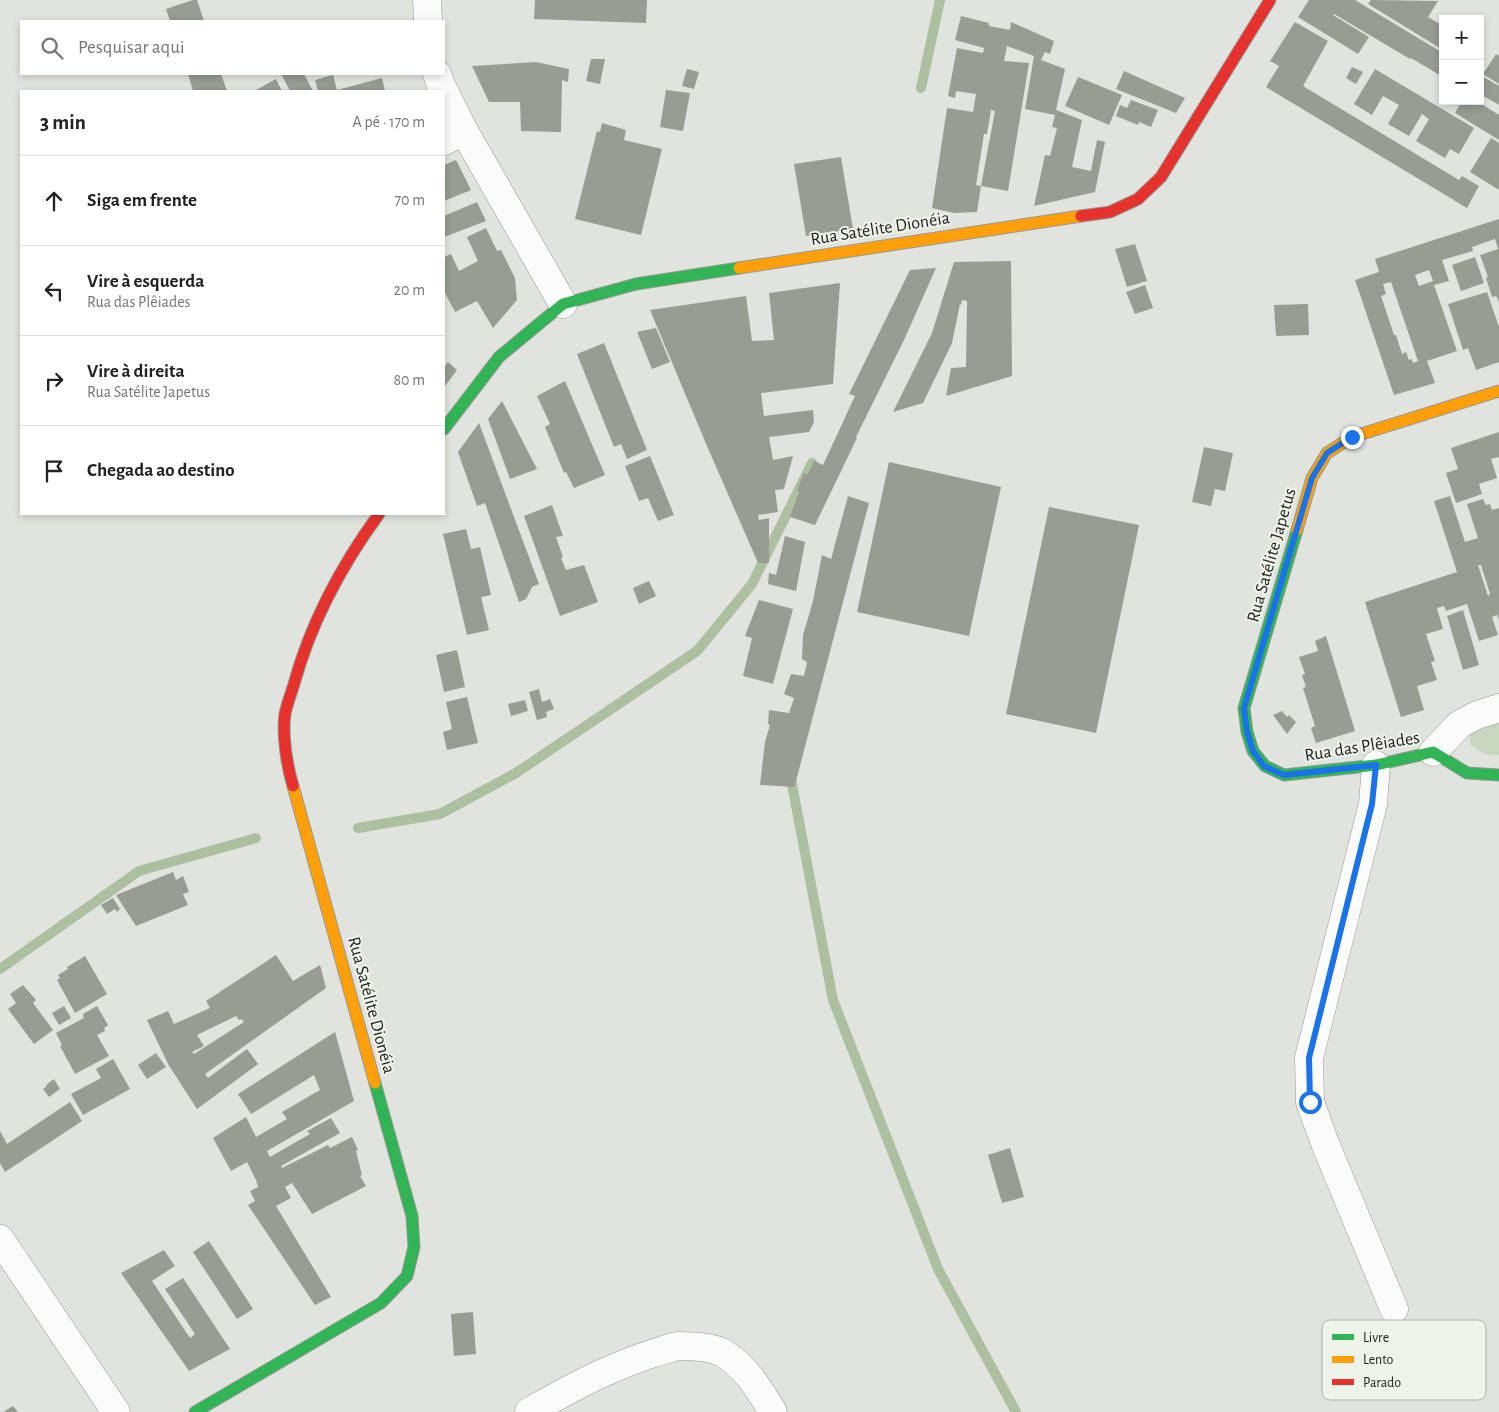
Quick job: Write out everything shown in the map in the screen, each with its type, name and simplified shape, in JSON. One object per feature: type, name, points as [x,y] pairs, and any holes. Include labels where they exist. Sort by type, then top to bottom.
[{"type":"street","points":[[427,0],[428,20]]},
{"type":"street","name":"Rua Satélite Dionéia","points":[[445,428],[499,357],[564,304],[636,284],[1110,212],[1138,199],[1161,177],[1270,0]]},
{"type":"street","points":[[437,75],[442,90]]},
{"type":"street","points":[[445,102],[454,136],[564,304]]},
{"type":"street","name":"Rua Satélite Japetus","points":[[1284,775],[1264,766],[1253,751],[1247,732],[1244,708],[1312,478],[1327,453],[1352,437],[1499,391]]},
{"type":"street","name":"Rua Satélite Dionéia","points":[[195,1412],[381,1303],[407,1276],[414,1247],[412,1216],[290,773],[285,716],[308,638],[360,538],[378,515]]},
{"type":"street","points":[[1433,752],[1460,724],[1477,715],[1499,708]]},
{"type":"street","name":"Rua das Plêiades","points":[[1284,775],[1376,765],[1433,752],[1467,773],[1499,775]]},
{"type":"street","points":[[1376,765],[1372,804],[1309,1058],[1310,1102],[1326,1146],[1394,1309]]},
{"type":"street","points":[[0,1239],[116,1412]]},
{"type":"street","points":[[530,1412],[556,1396],[609,1370],[678,1346],[720,1352],[734,1361],[764,1397],[773,1412]]},
{"type":"green space","points":[[1499,716],[1499,755],[1483,753],[1470,744],[1469,734]]},
{"type":"building","points":[[197,0],[204,20],[170,20],[166,9]]},
{"type":"building","points":[[535,0],[647,0],[646,23],[534,19]]},
{"type":"building","points":[[1309,0],[1355,0],[1439,51],[1439,75],[1334,14],[1369,37],[1358,54],[1298,17]]},
{"type":"building","points":[[1371,0],[1438,1],[1428,17],[1439,24],[1439,48],[1368,4]]},
{"type":"building","points":[[961,16],[989,23],[989,26],[1010,30],[1011,22],[1054,41],[1050,54],[1045,52],[1041,60],[1065,69],[1056,110],[1082,120],[1072,167],[1091,171],[1097,140],[1105,142],[1095,192],[1034,206],[1045,155],[1050,156],[1057,128],[1052,127],[1055,115],[1025,109],[1034,56],[1007,46],[1004,61],[1029,63],[1008,191],[981,186],[977,212],[954,213],[932,208],[947,108],[973,112],[976,94],[956,91],[955,98],[948,96],[957,48],[983,53],[984,48],[955,40]],"holes":[[[991,110],[995,111],[981,186],[976,185],[984,134],[987,134]]]},
{"type":"building","points":[[1295,22],[1328,41],[1303,86],[1459,180],[1462,176],[1479,186],[1467,208],[1266,87],[1279,66],[1270,61]]},
{"type":"building","points":[[1496,54],[1499,56],[1499,84],[1484,75]]},
{"type":"building","points":[[591,59],[605,59],[600,84],[586,81]]},
{"type":"building","points":[[536,62],[569,69],[568,82],[562,80],[561,132],[521,131],[520,102],[489,102],[472,66]]},
{"type":"building","points":[[1352,67],[1363,72],[1356,84],[1346,78]]},
{"type":"building","points":[[687,69],[699,72],[694,89],[682,86]]},
{"type":"building","points":[[1375,69],[1474,128],[1459,154],[1450,149],[1445,158],[1416,141],[1429,119],[1422,114],[1409,136],[1388,124],[1399,105],[1383,96],[1372,115],[1354,104]]},
{"type":"building","points":[[1124,71],[1185,98],[1176,113],[1116,89]]},
{"type":"building","points":[[188,75],[221,75],[227,90],[193,90]]},
{"type":"building","points":[[282,75],[305,75],[312,90],[289,90]]},
{"type":"building","points":[[333,75],[337,90],[318,90],[315,80]]},
{"type":"building","points":[[1078,77],[1122,95],[1109,125],[1065,106]]},
{"type":"building","points":[[1484,77],[1499,86],[1499,105],[1484,96]]},
{"type":"building","points":[[382,78],[385,90],[337,90]]},
{"type":"building","points":[[276,79],[282,90],[256,90]]},
{"type":"building","points":[[666,90],[690,93],[683,131],[660,127]]},
{"type":"building","points":[[1131,100],[1158,110],[1151,127],[1139,122],[1138,125],[1116,116],[1120,105],[1127,108]]},
{"type":"building","points":[[1459,105],[1483,105],[1499,115],[1499,140],[1455,113]]},
{"type":"building","points":[[602,123],[626,130],[624,140],[662,149],[641,235],[575,219],[597,131],[600,132]]},
{"type":"building","points":[[1491,138],[1499,143],[1499,190],[1470,172]]},
{"type":"building","points":[[841,157],[853,229],[806,236],[794,164]]},
{"type":"building","points":[[456,160],[471,190],[445,201],[445,165]]},
{"type":"building","points":[[477,202],[486,221],[445,237],[445,216]]},
{"type":"building","points":[[1499,219],[1499,302],[1496,296],[1492,297],[1486,278],[1488,277],[1480,255],[1498,249],[1495,239],[1472,247],[1473,251],[1442,260],[1449,281],[1434,285],[1457,351],[1427,361],[1435,383],[1394,395],[1355,280],[1379,272],[1375,259]],"holes":[[[1429,270],[1433,281],[1419,286],[1415,275]],[[1391,282],[1418,361],[1413,363],[1412,359],[1409,360],[1406,352],[1402,354],[1381,296],[1386,294],[1383,284]]]},
{"type":"building","points":[[486,228],[497,251],[501,250],[515,278],[517,300],[493,328],[477,301],[455,312],[445,293],[445,257],[451,254],[459,271],[478,261],[467,237]]},
{"type":"building","points":[[1135,244],[1147,281],[1127,287],[1115,249]]},
{"type":"building","points":[[1475,257],[1484,283],[1461,291],[1452,265]]},
{"type":"building","points":[[1011,261],[1012,376],[946,396],[951,368],[966,367],[967,301],[962,300],[952,343],[923,403],[893,412],[932,333],[954,262]]},
{"type":"building","points":[[936,268],[904,340],[815,525],[790,517],[804,473],[807,475],[814,461],[823,465],[855,396],[849,394],[910,270]]},
{"type":"building","points":[[840,283],[833,384],[761,393],[764,416],[813,410],[814,422],[809,432],[769,437],[773,460],[793,456],[784,489],[775,490],[778,512],[758,515],[759,520],[769,518],[769,563],[758,563],[650,310],[746,296],[752,341],[774,340],[769,293]]},
{"type":"building","points":[[1145,285],[1153,308],[1135,314],[1126,292]]},
{"type":"building","points":[[1487,292],[1499,327],[1499,362],[1476,370],[1468,348],[1463,350],[1448,304]]},
{"type":"building","points":[[1308,304],[1309,335],[1276,336],[1274,305]]},
{"type":"building","points":[[656,328],[670,362],[652,369],[637,332]]},
{"type":"building","points":[[604,343],[647,450],[627,459],[621,444],[614,447],[577,354]]},
{"type":"building","points":[[448,362],[457,370],[445,386],[445,366]]},
{"type":"building","points":[[565,381],[605,475],[574,488],[566,472],[564,473],[545,427],[550,424],[537,396]]},
{"type":"building","points":[[502,401],[537,469],[510,479],[488,419]]},
{"type":"building","points":[[479,423],[539,584],[532,587],[526,599],[519,602],[485,503],[477,506],[458,452]]},
{"type":"building","points":[[1499,432],[1499,457],[1491,459],[1497,478],[1479,484],[1482,494],[1456,503],[1446,473],[1458,469],[1451,448]]},
{"type":"building","points":[[1204,447],[1233,453],[1225,491],[1215,489],[1211,506],[1192,502]]},
{"type":"building","points":[[650,456],[674,515],[658,521],[648,498],[639,501],[625,466]]},
{"type":"building","points":[[889,462],[1001,487],[969,636],[857,612]]},
{"type":"building","points":[[848,496],[869,503],[796,781],[794,787],[760,785],[765,742],[770,725],[768,724],[769,710],[789,713],[794,698],[784,694],[791,674],[804,676],[807,662],[802,659],[803,635],[813,601],[822,555],[831,559]]},
{"type":"building","points":[[1450,496],[1465,542],[1478,538],[1467,504],[1483,499],[1486,505],[1490,504],[1492,510],[1499,508],[1499,620],[1497,615],[1492,617],[1498,635],[1479,641],[1467,604],[1446,611],[1444,606],[1437,608],[1443,629],[1426,634],[1435,661],[1431,662],[1437,680],[1417,686],[1424,710],[1401,717],[1365,602],[1457,572],[1434,501]],"holes":[[[1478,565],[1481,565],[1490,594],[1488,596]]]},
{"type":"building","points":[[552,505],[563,536],[556,537],[566,570],[584,565],[598,602],[560,616],[524,516]]},
{"type":"building","points":[[1049,507],[1139,525],[1096,733],[1006,714]]},
{"type":"building","points":[[466,529],[471,549],[480,547],[491,595],[481,597],[489,630],[467,635],[443,534]]},
{"type":"building","points":[[785,536],[805,542],[796,591],[768,584],[769,573],[776,575]]},
{"type":"building","points":[[649,581],[656,596],[639,604],[633,588]]},
{"type":"building","points":[[759,600],[793,609],[773,684],[743,676],[752,638],[745,636]]},
{"type":"building","points":[[1463,610],[1479,665],[1463,670],[1447,616]]},
{"type":"building","points":[[1326,636],[1355,731],[1316,743],[1311,728],[1315,726],[1303,688],[1306,687],[1302,675],[1305,674],[1299,657],[1318,651],[1315,641]]},
{"type":"building","points":[[457,650],[465,687],[444,692],[436,655]]},
{"type":"building","points":[[539,689],[542,702],[550,699],[554,709],[546,712],[547,717],[537,720],[529,692]]},
{"type":"building","points":[[467,697],[478,743],[447,750],[443,732],[452,729],[446,702]]},
{"type":"building","points":[[525,700],[528,711],[511,716],[508,704]]},
{"type":"building","points":[[1282,711],[1287,717],[1289,715],[1296,722],[1287,734],[1273,715]]},
{"type":"building","points":[[173,872],[176,880],[183,876],[189,892],[183,894],[188,905],[136,926],[116,895]]},
{"type":"building","points":[[113,898],[120,909],[117,912],[115,909],[107,914],[101,905]]},
{"type":"building","points":[[276,955],[293,981],[320,965],[326,988],[205,1074],[208,1078],[247,1049],[258,1064],[197,1109],[168,1064],[147,1020],[168,1011],[174,1024],[210,1008],[206,1001]],"holes":[[[236,1016],[239,1020],[241,1019],[244,1022],[194,1054],[192,1052],[204,1046],[197,1035]]]},
{"type":"building","points":[[85,956],[107,994],[75,1013],[57,980],[60,978],[58,975],[68,969],[67,967]]},
{"type":"building","points":[[23,985],[36,1000],[33,1003],[53,1030],[34,1044],[8,1009],[16,1003],[10,994]]},
{"type":"building","points":[[64,1006],[71,1018],[59,1025],[52,1013]]},
{"type":"building","points":[[97,1006],[108,1025],[104,1028],[105,1031],[97,1035],[109,1056],[75,1074],[60,1046],[62,1045],[56,1033],[84,1018],[83,1014]]},
{"type":"building","points":[[335,1032],[354,1101],[267,1151],[270,1157],[310,1134],[307,1131],[331,1118],[340,1133],[281,1166],[282,1168],[328,1145],[330,1148],[352,1137],[358,1150],[356,1151],[362,1175],[360,1176],[366,1186],[312,1214],[292,1183],[285,1187],[291,1198],[276,1206],[331,1297],[315,1305],[248,1205],[255,1201],[250,1191],[258,1187],[247,1162],[231,1171],[213,1138],[246,1117],[256,1137],[287,1119],[282,1112],[320,1090],[314,1075],[251,1114],[238,1094]]},
{"type":"building","points":[[156,1053],[166,1067],[147,1079],[138,1065]]},
{"type":"building","points":[[113,1059],[130,1089],[83,1115],[71,1094],[101,1078],[96,1069]]},
{"type":"building","points":[[54,1079],[60,1089],[49,1097],[43,1089]]},
{"type":"building","points":[[70,1102],[82,1121],[5,1172],[0,1163],[0,1131],[7,1144]]},
{"type":"building","points":[[1010,1148],[1024,1197],[1002,1203],[988,1155]]},
{"type":"building","points":[[209,1241],[253,1309],[237,1319],[193,1252]]},
{"type":"building","points":[[164,1250],[175,1266],[152,1281],[190,1338],[195,1334],[165,1289],[183,1278],[230,1349],[189,1371],[121,1273]]},
{"type":"building","points":[[473,1312],[476,1354],[454,1356],[451,1314]]},
{"type":"building","points":[[13,1406],[18,1412],[3,1412]]},
{"type":"waterway","points":[[921,88],[940,0]]},
{"type":"waterway","points":[[358,828],[440,814],[516,773],[697,651],[752,584],[812,463]]},
{"type":"waterway","points":[[790,774],[833,1000],[938,1269],[1016,1412]]},
{"type":"waterway","points":[[0,969],[139,871],[256,838]]},
{"type":"traffic: fast","points":[[445,428],[499,357],[563,304],[636,284],[739,268]]},
{"type":"traffic: fast","points":[[1297,530],[1244,708],[1247,732],[1253,751],[1265,766],[1284,775],[1376,765],[1433,752],[1467,773],[1499,775]]},
{"type":"traffic: fast","points":[[195,1412],[381,1303],[407,1276],[414,1247],[412,1216],[375,1083]]},
{"type":"traffic: slow","points":[[739,268],[1081,216]]},
{"type":"traffic: slow","points":[[1297,530],[1312,478],[1327,453],[1352,437],[1499,391]]},
{"type":"traffic: slow","points":[[293,786],[375,1083]]},
{"type":"traffic: jam","points":[[1081,216],[1110,212],[1138,199],[1161,177],[1270,0]]},
{"type":"traffic: jam","points":[[293,786],[286,750],[284,722],[301,661],[318,617],[340,574],[378,515]]},
{"type":"route","points":[[1310,1102],[1309,1058],[1372,804],[1376,765],[1284,775],[1264,766],[1253,751],[1247,732],[1244,708],[1312,478],[1327,453],[1352,437]]}]
